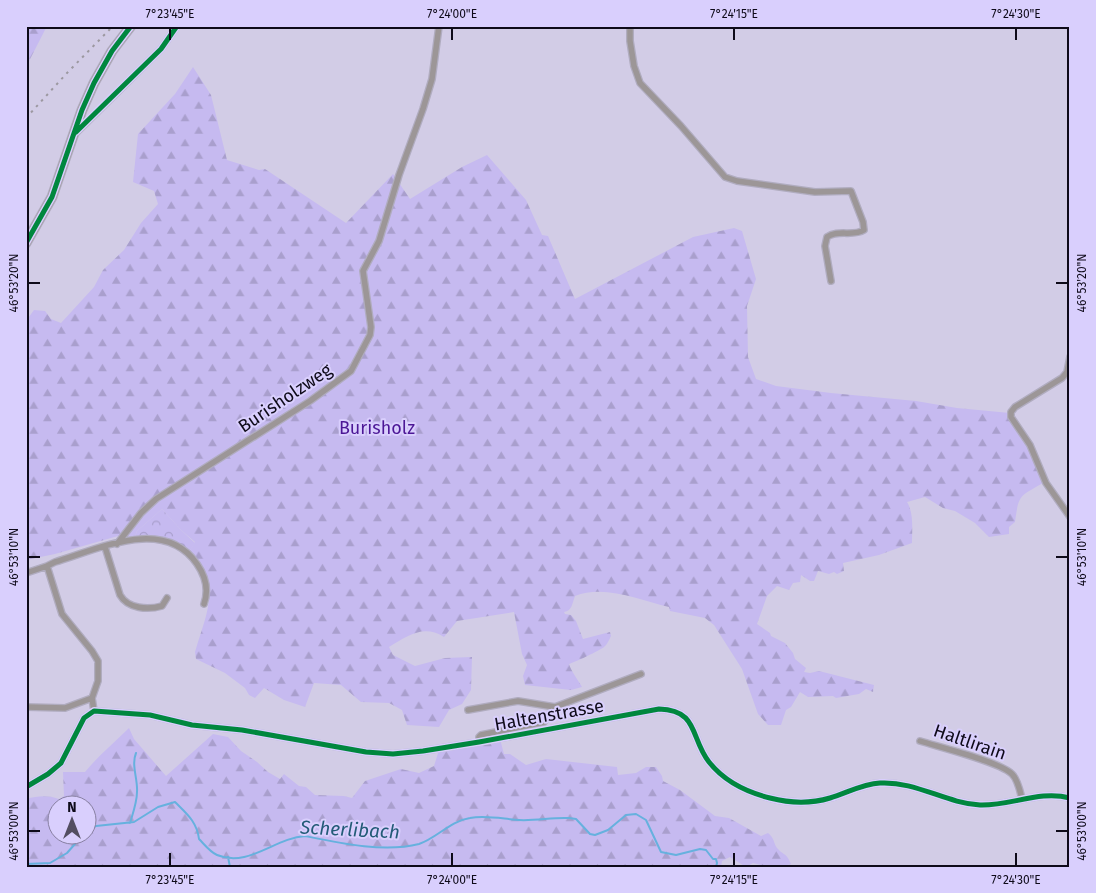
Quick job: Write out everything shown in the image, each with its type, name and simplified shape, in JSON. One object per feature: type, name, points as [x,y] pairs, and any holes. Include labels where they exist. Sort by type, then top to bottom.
[{"type":"main road","points":[[26,243],[49,203],[85,103],[100,70],[131,26]]},
{"type":"street","points":[[74,134],[161,49],[177,26]]},
{"type":"street","name":"Burisholzweg","points":[[117,544],[141,513],[156,499],[310,401],[344,376],[354,366],[370,335],[371,327],[363,272],[379,241],[399,175],[425,102],[432,79],[438,26]]},
{"type":"street","points":[[630,26],[634,66],[640,83],[681,126],[725,177],[737,181],[806,191],[850,191],[864,229],[861,232],[834,234],[827,237],[825,246],[831,281]]},
{"type":"street","points":[[1070,357],[1067,372],[1062,378],[1014,407],[1011,417],[1030,445],[1046,483],[1070,517]]},
{"type":"street","points":[[26,573],[55,562],[133,540],[151,538],[164,540],[176,545],[197,564],[206,583],[207,592],[204,604]]},
{"type":"street","points":[[105,547],[120,595],[124,600],[130,604],[148,608],[162,606],[167,598]]},
{"type":"street","points":[[26,786],[48,774],[61,763],[84,718],[94,711],[92,698],[98,681],[98,661],[62,614],[47,566]]},
{"type":"street","name":"Haltenstrasse","points":[[468,710],[518,701],[555,707],[641,674]]},
{"type":"street","points":[[26,707],[65,708],[92,698]]},
{"type":"street","name":"Haltenstrasse","points":[[479,742],[480,735],[544,722],[548,720],[555,707]]},
{"type":"street","name":"Haltenstrasse","points":[[94,711],[150,715],[192,725],[242,730],[380,753],[416,752],[650,710],[667,709],[682,714],[688,719],[705,756],[718,772],[734,784],[768,798],[792,802],[814,801],[830,798],[867,784],[890,783],[909,785],[972,804],[991,805],[1051,795],[1070,798]]},
{"type":"street","name":"Haltlirain","points":[[920,741],[992,763],[1006,770],[1016,779],[1022,799]]},
{"type":"green space","points":[[26,26],[47,26],[26,67]]},
{"type":"green space","name":"Burisholz","points":[[193,67],[211,95],[227,160],[259,170],[265,169],[346,223],[393,174],[410,199],[462,167],[487,155],[526,200],[542,235],[548,236],[575,299],[693,237],[734,228],[742,231],[756,279],[747,306],[748,357],[756,379],[776,386],[1010,413],[1022,433],[1043,483],[1025,494],[1019,501],[1015,522],[1009,527],[1009,534],[989,537],[975,523],[925,497],[907,502],[912,516],[912,543],[879,555],[843,563],[844,571],[837,574],[834,572],[829,574],[818,571],[814,581],[810,581],[801,575],[800,582],[793,583],[789,590],[777,586],[767,596],[757,624],[770,633],[771,636],[785,643],[795,659],[806,668],[804,672],[819,671],[874,685],[873,692],[866,689],[859,694],[836,698],[833,696],[808,697],[800,692],[791,707],[786,710],[781,725],[768,725],[758,714],[742,669],[714,625],[705,618],[670,611],[669,607],[610,592],[586,593],[575,596],[570,609],[564,612],[571,615],[576,621],[583,639],[610,632],[611,636],[602,649],[569,664],[582,687],[571,690],[525,685],[523,676],[527,665],[522,654],[514,612],[457,621],[444,637],[429,632],[416,633],[389,647],[393,655],[415,666],[445,658],[472,657],[471,690],[462,704],[449,710],[439,727],[407,725],[402,710],[389,703],[361,702],[341,685],[314,683],[305,707],[284,700],[264,688],[255,698],[249,695],[245,688],[225,673],[196,659],[195,652],[207,612],[209,588],[206,577],[189,552],[195,542],[162,509],[137,531],[135,537],[126,539],[125,534],[55,554],[26,560],[26,321],[34,310],[45,311],[51,319],[61,323],[94,287],[103,270],[124,250],[141,223],[158,204],[154,191],[133,182],[138,134],[175,94]]},
{"type":"green space","points":[[162,509],[195,543],[189,552],[164,540],[151,537],[135,537],[137,531]]},
{"type":"green space","points":[[129,728],[134,739],[166,776],[213,734],[228,737],[241,751],[280,779],[284,774],[299,786],[306,787],[315,795],[352,798],[365,781],[401,769],[419,773],[434,766],[439,750],[500,739],[504,754],[510,754],[526,765],[546,759],[617,767],[618,775],[636,773],[646,767],[656,767],[663,781],[680,790],[715,816],[729,818],[761,836],[768,833],[777,848],[786,856],[791,864],[772,866],[753,863],[746,867],[730,857],[722,861],[721,867],[26,867],[26,799],[48,797],[48,846],[98,846],[98,796],[64,796],[63,772],[85,772]]},
{"type":"waterway","points":[[130,823],[137,796],[134,762],[136,753]]},
{"type":"waterway","name":"Scherlibach","points":[[98,826],[134,822],[158,807],[175,802],[191,819],[199,839],[210,850],[217,855],[228,858],[240,858],[294,838],[305,836],[362,846],[405,847],[426,841],[456,822],[476,817],[513,820],[576,819],[590,834],[595,835],[608,830],[626,815],[636,814],[646,820],[661,852],[676,855],[700,849],[706,850],[713,859],[716,859],[716,867]]},
{"type":"waterway","name":"Scherlibach","points":[[26,864],[50,863],[67,853],[73,846]]},
{"type":"waterway","points":[[228,857],[230,867]]},
{"type":"railway","points":[[26,118],[113,26]]},
{"type":"cycle path","points":[[26,243],[52,197],[82,110],[94,83],[112,51],[131,26]]},
{"type":"cycle path","points":[[76,132],[161,49],[177,26]]},
{"type":"cycle path","points":[[26,787],[48,774],[61,763],[84,718],[94,711],[150,715],[192,725],[242,730],[366,752],[393,754],[479,742],[659,709],[681,714],[687,720],[703,753],[721,775],[744,789],[777,800],[792,802],[815,801],[830,798],[867,785],[880,783],[906,785],[955,800],[980,805],[1047,796],[1070,798]]}]
